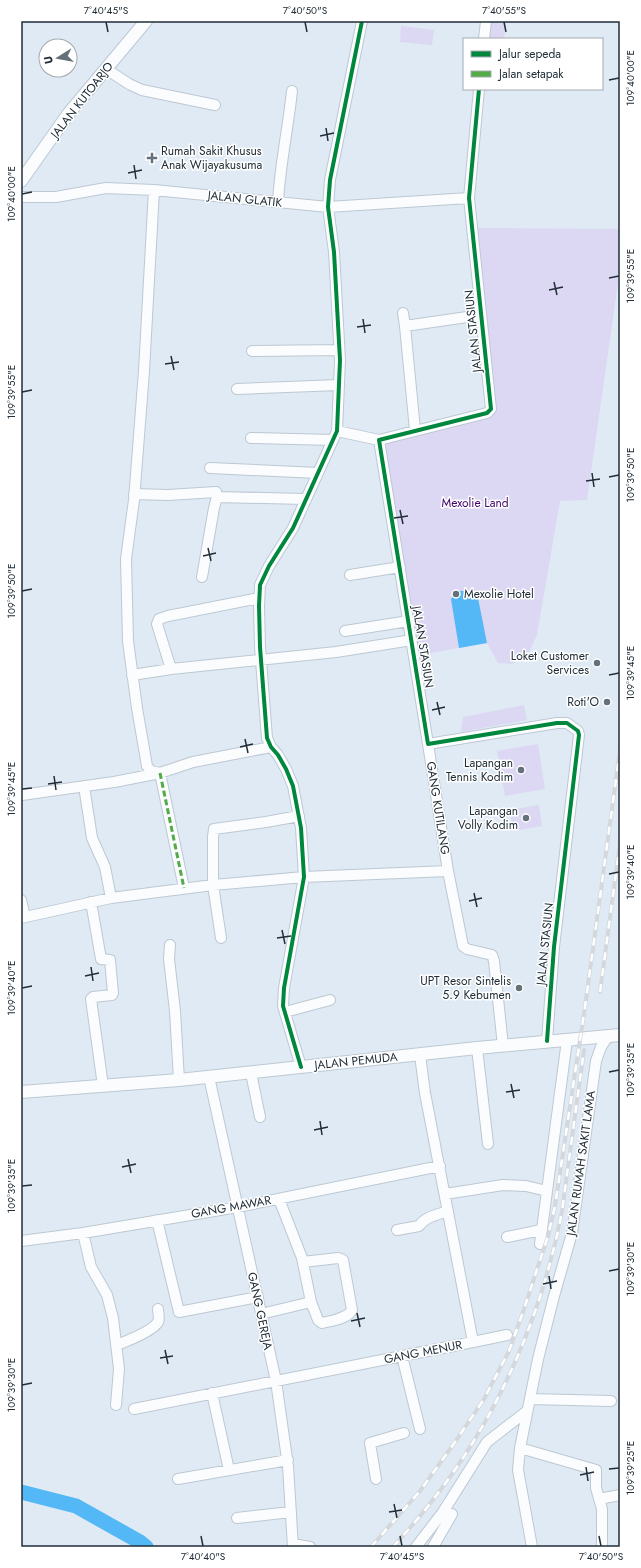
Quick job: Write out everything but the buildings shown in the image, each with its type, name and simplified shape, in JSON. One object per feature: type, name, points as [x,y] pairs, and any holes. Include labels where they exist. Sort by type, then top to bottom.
[{"type":"main road","name":"JALAN KUTOARJO","points":[[21,181],[69,113],[146,21]]},
{"type":"main road","name":"JALAN PEMUDA","points":[[21,1092],[179,1080],[477,1048],[614,1036]]},
{"type":"street","points":[[301,1067],[283,1006],[284,988],[304,877],[301,828],[293,786],[278,754],[271,747],[267,738],[260,659],[259,598],[260,585],[269,566],[293,528],[335,436],[339,385],[339,350],[334,252],[328,207],[330,180],[362,21]]},
{"type":"street","points":[[484,38],[486,21]]},
{"type":"street","points":[[106,69],[129,84],[142,90],[215,105]]},
{"type":"street","name":"JALAN STASIUN","points":[[479,90],[469,198],[491,409],[487,413],[380,440],[428,744],[557,723],[567,724],[578,731],[579,735],[554,947],[547,1041]]},
{"type":"street","points":[[278,202],[279,181],[289,127],[292,92]]},
{"type":"street","name":"JALAN GLATIK","points":[[21,197],[56,197],[106,188],[154,190],[328,207],[469,198]]},
{"type":"street","points":[[154,190],[144,371],[134,494],[126,559],[128,641],[132,675],[147,766],[152,771],[160,773]]},
{"type":"street","points":[[403,313],[415,430]]},
{"type":"street","points":[[405,326],[481,315]]},
{"type":"street","points":[[252,351],[339,350]]},
{"type":"street","points":[[237,389],[339,385]]},
{"type":"street","points":[[251,438],[335,436],[380,440]]},
{"type":"street","points":[[210,468],[318,473]]},
{"type":"street","points":[[134,494],[168,495],[215,491],[217,493],[202,577]]},
{"type":"street","points":[[217,497],[306,499]]},
{"type":"street","points":[[350,575],[400,567]]},
{"type":"street","points":[[171,668],[157,624],[158,619],[259,598]]},
{"type":"street","points":[[345,631],[409,621]]},
{"type":"street","points":[[132,675],[171,668],[336,652],[412,640]]},
{"type":"street","name":"GANG KUTILANG","points":[[428,744],[448,871],[463,946],[467,949],[492,955],[494,961],[503,1046]]},
{"type":"street","points":[[22,795],[114,782],[160,773],[193,762],[271,747]]},
{"type":"street","points":[[160,773],[184,888]]},
{"type":"street","points":[[84,786],[92,838],[105,867],[111,898]]},
{"type":"street","points":[[221,938],[213,885],[214,829],[299,816]]},
{"type":"street","points":[[21,900],[23,918],[111,898],[184,888],[304,877],[448,871]]},
{"type":"street","points":[[91,902],[101,959],[110,960],[113,993],[112,995],[93,997],[91,999],[103,1086]]},
{"type":"street","points":[[170,945],[169,959],[175,1010],[179,1080]]},
{"type":"street","points":[[285,1012],[330,1000]]},
{"type":"street","name":"JALAN RUMAH SAKIT LAMA","points":[[532,1547],[518,1470],[520,1448],[527,1411],[554,1296],[572,1233],[596,1061],[601,1047],[614,1036]]},
{"type":"street","points":[[540,1244],[567,1040]]},
{"type":"street","points":[[477,1048],[488,1144]]},
{"type":"street","name":"GANG MENUR","points":[[134,1409],[473,1342],[440,1166],[424,1093],[420,1055]]},
{"type":"street","points":[[251,1073],[260,1117]]},
{"type":"street","name":"GANG GEREJA","points":[[209,1077],[276,1381],[288,1460],[293,1546]]},
{"type":"street","name":"GANG MAWAR","points":[[21,1238],[83,1233],[238,1207],[440,1166]]},
{"type":"street","points":[[445,1194],[503,1185],[526,1186],[547,1191]]},
{"type":"street","points":[[279,1199],[303,1262],[311,1302],[318,1320],[322,1323],[344,1317],[351,1313],[352,1310],[343,1260],[338,1258],[303,1262]]},
{"type":"street","points":[[397,1230],[419,1226],[423,1219],[448,1211]]},
{"type":"street","points":[[157,1220],[179,1312],[258,1297]]},
{"type":"street","points":[[507,1237],[541,1230]]},
{"type":"street","points":[[83,1233],[91,1267],[110,1301],[119,1369],[116,1405]]},
{"type":"street","points":[[261,1314],[311,1302]]},
{"type":"street","points":[[117,1345],[156,1325],[159,1319],[158,1309]]},
{"type":"street","points":[[473,1342],[507,1335]]},
{"type":"street","points":[[402,1356],[420,1429]]},
{"type":"street","points":[[212,1394],[229,1470]]},
{"type":"street","points":[[530,1398],[611,1401]]},
{"type":"street","points":[[416,1547],[443,1512],[486,1442],[527,1411]]},
{"type":"street","points":[[376,1479],[370,1442],[404,1433]]},
{"type":"street","points":[[520,1448],[596,1470],[596,1488],[602,1509],[602,1547]]},
{"type":"street","points":[[178,1479],[288,1460]]},
{"type":"street","points":[[599,1498],[620,1495]]},
{"type":"street","points":[[237,1518],[291,1512]]},
{"type":"street","points":[[433,1547],[452,1514]]},
{"type":"street","points":[[436,1520],[445,1526]]},
{"type":"street","points":[[293,1546],[310,1547]]},
{"type":"green space","points":[[489,21],[506,21],[504,38],[487,38]]},
{"type":"green space","points":[[401,26],[434,30],[432,45],[400,42]]},
{"type":"green space","name":"Mexolie Land","points":[[472,228],[620,229],[620,269],[587,500],[560,501],[537,635],[527,656],[512,664],[498,663],[487,643],[414,656],[379,440],[493,413]]},
{"type":"green space","points":[[524,705],[527,720],[461,732],[463,717]]},
{"type":"green space","name":"Lapangan Tennis Kodim","points":[[538,744],[545,789],[505,796],[497,751]]},
{"type":"green space","name":"Lapangan Volly Kodim","points":[[539,805],[542,826],[513,831],[509,810]]},
{"type":"water","points":[[458,591],[465,591],[470,595],[477,593],[487,643],[459,648],[451,599]]},
{"type":"waterway","points":[[21,1492],[76,1506],[140,1542],[146,1547]]},
{"type":"railway","points":[[371,1547],[420,1491],[484,1399],[509,1351],[548,1236],[555,1206],[585,1007],[620,750]]},
{"type":"railway","points":[[600,992],[620,843]]},
{"type":"railway","points":[[393,1547],[418,1519],[456,1469],[497,1400],[529,1327],[543,1289],[562,1211],[584,1050]]},
{"type":"marked path","points":[[160,773],[184,888]]},
{"type":"cycle path","points":[[301,1067],[283,1006],[284,988],[304,877],[301,828],[293,786],[286,769],[278,755],[271,747],[267,738],[260,647],[260,585],[269,566],[293,528],[337,431],[340,360],[334,252],[328,207],[330,180],[362,21]]},
{"type":"cycle path","points":[[479,90],[469,198],[491,409],[487,413],[379,440],[428,744],[557,723],[567,723],[578,731],[579,735],[554,947],[547,1041]]},
{"type":"place","name":"Rumah Sakit Khusus Anak Wijayakusuma","points":[[152,158]]},
{"type":"place","name":"Mexolie Hotel","points":[[456,594]]},
{"type":"place","name":"Loket Customer Services","points":[[597,663]]},
{"type":"place","name":"Roti'O","points":[[607,702]]},
{"type":"place","name":"Lapangan Tennis Kodim","points":[[521,770]]},
{"type":"place","name":"Lapangan Volly Kodim","points":[[526,818]]},
{"type":"place","name":"UPT Resor Sintelis 5.9 Kebumen","points":[[519,988]]}]
